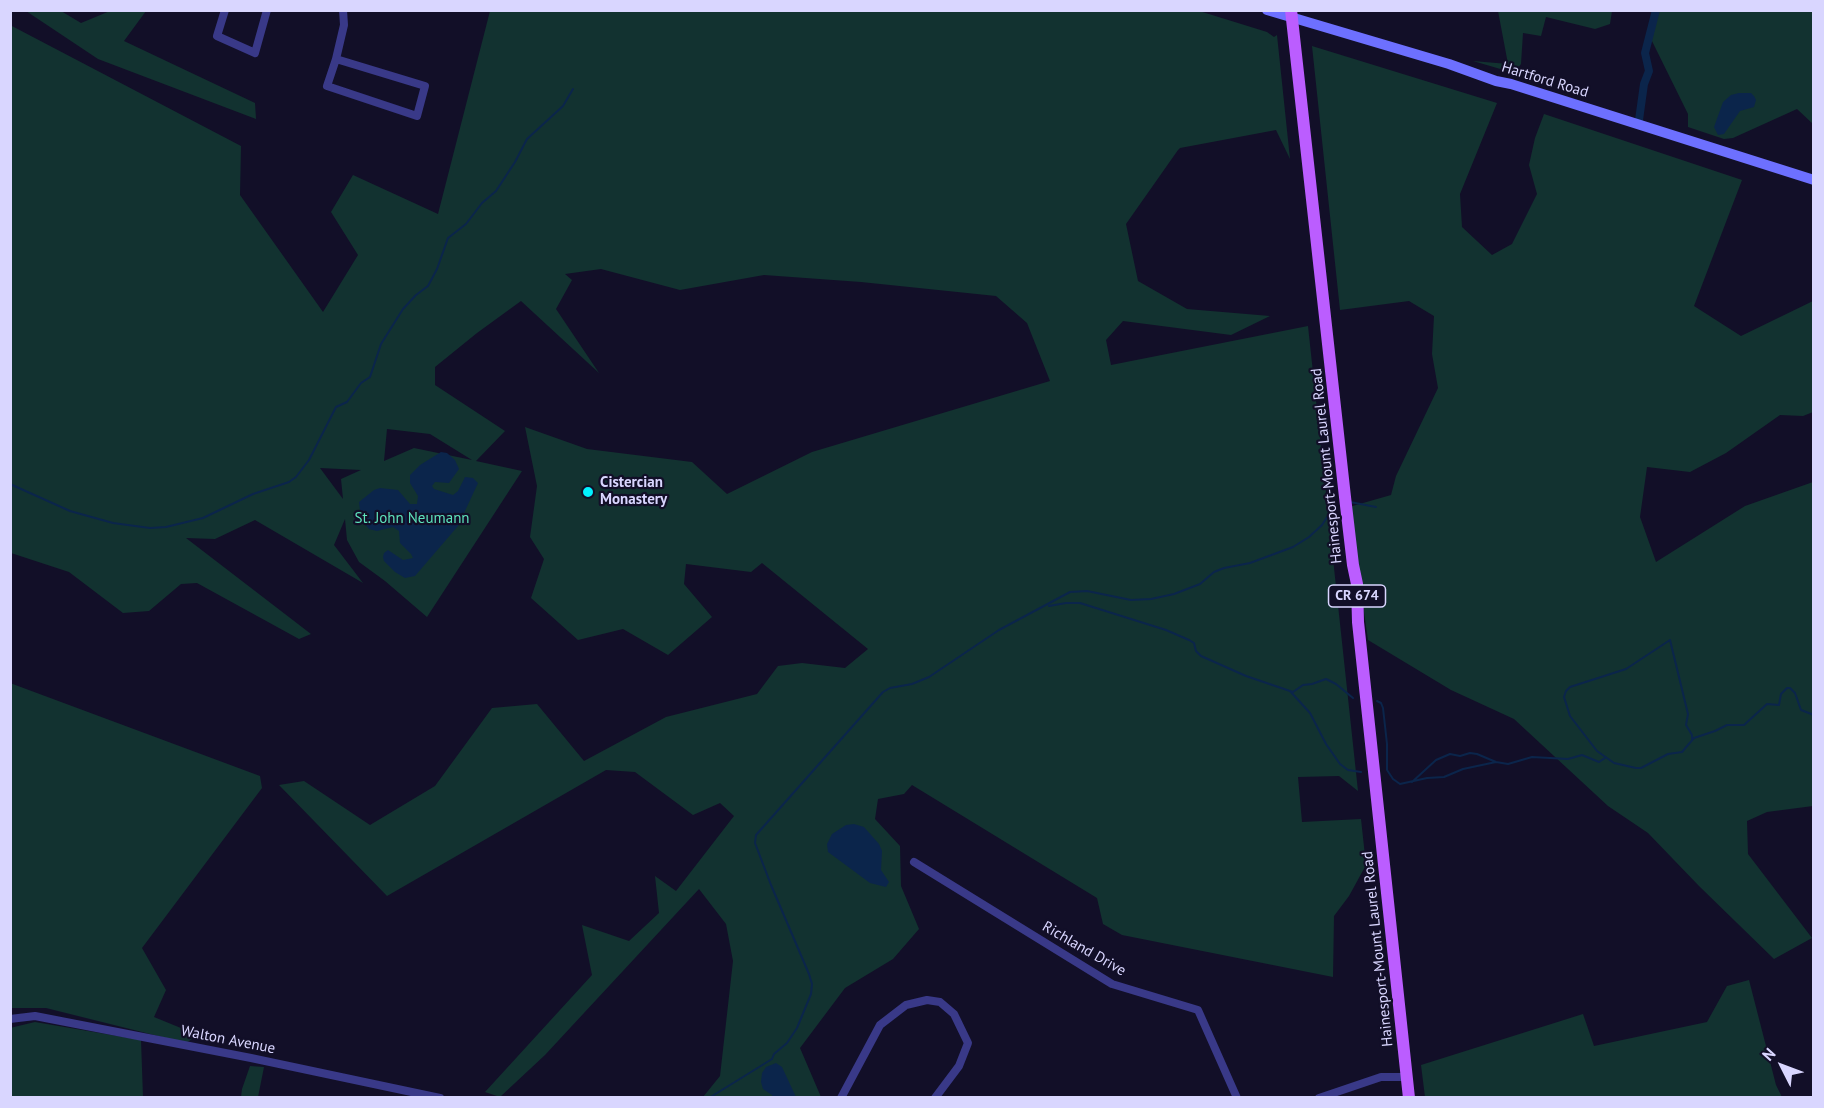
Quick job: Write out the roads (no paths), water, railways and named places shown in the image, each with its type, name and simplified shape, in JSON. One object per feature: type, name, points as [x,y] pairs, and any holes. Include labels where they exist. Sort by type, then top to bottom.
[{"type":"main road","name":"Hainesport-Mount Laurel Road","points":[[1291,14],[1348,530],[1357,584],[1358,622],[1409,1098]]},
{"type":"street","points":[[225,10],[217,36],[255,52],[267,10]]},
{"type":"street","points":[[336,59],[426,86],[417,116],[327,86],[344,25],[343,10]]},
{"type":"street","name":"Hartford Road","points":[[1267,10],[1291,14],[1496,81],[1814,180]]},
{"type":"street","name":"Richland Drive","points":[[914,862],[1112,984],[1198,1010],[1237,1098]]},
{"type":"street","points":[[842,1098],[880,1025],[906,1005],[927,1000],[940,1002],[954,1014],[968,1043],[959,1066],[935,1098]]},
{"type":"street","name":"Walton Avenue","points":[[10,1019],[35,1016],[440,1098]]},
{"type":"street","points":[[1319,1098],[1381,1077],[1407,1077]]},
{"type":"water","points":[[1751,93],[1756,100],[1754,107],[1740,111],[1724,134],[1718,135],[1714,127],[1723,102],[1731,95]]},
{"type":"water","points":[[441,452],[447,453],[455,460],[459,469],[449,483],[435,482],[432,486],[434,489],[453,495],[458,491],[465,477],[473,478],[478,483],[458,526],[415,576],[405,578],[395,572],[383,557],[388,550],[403,560],[413,558],[400,543],[399,531],[393,527],[377,531],[369,529],[361,519],[359,502],[380,488],[398,490],[410,504],[417,504],[418,496],[410,483],[410,475],[420,465]]},
{"type":"water","points":[[854,824],[864,827],[879,844],[882,851],[881,870],[889,882],[886,887],[870,883],[828,852],[827,844],[832,834],[846,825]]},
{"type":"water","points":[[776,1063],[782,1067],[796,1097],[773,1097],[763,1089],[762,1073],[766,1067]]},
{"type":"waterway","points":[[1639,120],[1644,84],[1649,71],[1645,53],[1656,10]]},
{"type":"waterway","points":[[10,484],[70,511],[113,523],[150,528],[166,527],[203,518],[253,494],[289,482],[296,477],[309,460],[336,407],[347,402],[361,383],[370,377],[381,344],[403,309],[428,286],[448,238],[466,224],[482,203],[496,191],[527,139],[563,106],[573,89]]},
{"type":"waterway","points":[[1350,502],[1376,507]]},
{"type":"waterway","points":[[709,1098],[772,1059],[797,1028],[811,994],[812,984],[809,974],[771,885],[755,843],[756,835],[883,692],[929,677],[999,630],[1070,592],[1087,591],[1131,600],[1174,594],[1200,584],[1214,572],[1224,568],[1250,563],[1293,547],[1322,525],[1333,508]]},
{"type":"waterway","points":[[1049,606],[1080,603],[1166,630],[1194,643],[1196,651],[1201,656],[1246,676],[1290,691],[1310,713],[1326,744],[1340,764],[1348,770],[1361,772]]},
{"type":"waterway","points":[[1692,739],[1686,725],[1688,714],[1670,640],[1626,669],[1570,687],[1566,691],[1564,697],[1570,716],[1597,751],[1614,763],[1636,768],[1641,768],[1668,754],[1682,752],[1694,738],[1727,725],[1744,725],[1767,704],[1779,705],[1781,694],[1787,688],[1795,693],[1801,710],[1814,715]]},
{"type":"waterway","points":[[1290,691],[1293,692],[1303,685],[1326,679],[1353,698]]},
{"type":"waterway","points":[[1377,701],[1383,708],[1387,770],[1400,784],[1444,777],[1463,769],[1496,762]]},
{"type":"waterway","points":[[1412,782],[1436,760],[1450,754],[1460,756],[1470,753],[1477,754],[1508,764],[1532,757],[1568,759],[1582,755],[1599,762],[1605,758]]},
{"type":"place","name":"Cistercian Monastery","points":[[588,492]]},
{"type":"park label","name":"St. John Neumann","points":[[412,519]]}]
